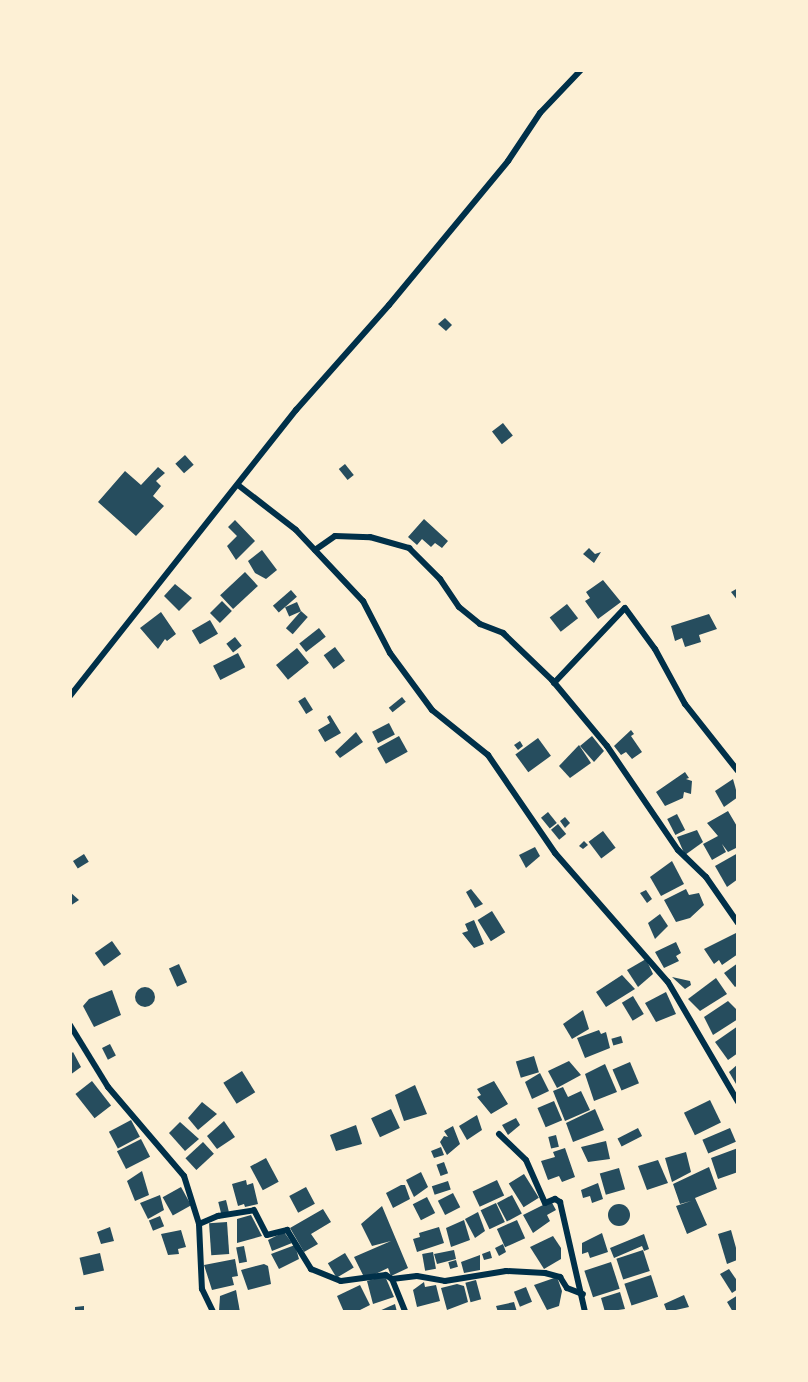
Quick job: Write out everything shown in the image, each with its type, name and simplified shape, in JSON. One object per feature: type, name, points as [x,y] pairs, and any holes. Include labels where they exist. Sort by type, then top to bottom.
[{"type":"street","points":[[70,696],[237,484],[508,160],[540,113],[580,70]]},
{"type":"street","points":[[237,484],[296,530],[363,601],[390,653],[432,710],[488,755],[555,853],[662,974],[700,1031],[738,1102]]},
{"type":"street","points":[[315,550],[335,536],[370,537],[409,548],[440,579],[459,608],[480,624],[503,633],[554,683],[607,746],[678,850],[706,877],[738,923]]},
{"type":"street","points":[[554,683],[625,608],[655,649],[685,704],[738,771]]},
{"type":"street","points":[[70,1025],[108,1087],[184,1176],[199,1224],[202,1288],[213,1311]]},
{"type":"street","points":[[499,1134],[526,1160],[545,1203],[555,1198],[560,1202],[563,1228],[583,1294],[585,1311]]},
{"type":"street","points":[[199,1224],[218,1216],[254,1210],[267,1235],[287,1230],[318,1275],[340,1281],[386,1275],[392,1279],[405,1311]]},
{"type":"street","points":[[392,1279],[417,1276],[446,1281],[506,1271],[545,1273],[560,1277],[567,1288],[583,1294]]},
{"type":"building","points":[[445,318],[452,325],[446,331],[438,324]]},
{"type":"building","points":[[503,423],[513,436],[502,444],[492,432]]},
{"type":"building","points":[[185,455],[194,465],[184,473],[175,464]]},
{"type":"building","points":[[345,464],[354,475],[348,480],[339,469]]},
{"type":"building","points":[[158,467],[165,473],[156,481],[161,486],[153,496],[164,506],[136,536],[98,502],[125,471],[141,485]]},
{"type":"building","points":[[424,519],[448,541],[442,548],[435,543],[431,547],[422,539],[417,545],[408,537]]},
{"type":"building","points":[[235,520],[255,541],[236,560],[227,546],[237,536],[228,527]]},
{"type":"building","points":[[589,548],[595,554],[601,552],[594,563],[583,554]]},
{"type":"building","points":[[262,550],[277,570],[266,579],[255,573],[248,561]]},
{"type":"building","points":[[245,572],[258,586],[233,609],[220,595]]},
{"type":"building","points":[[603,580],[621,602],[598,619],[585,601],[590,598],[586,592]]},
{"type":"building","points":[[175,584],[192,598],[179,611],[164,596]]},
{"type":"building","points":[[738,588],[738,601],[731,592]]},
{"type":"building","points":[[291,590],[297,597],[279,613],[273,606]]},
{"type":"building","points":[[222,601],[232,611],[220,623],[210,613]]},
{"type":"building","points":[[297,602],[301,611],[289,616],[285,607]]},
{"type":"building","points":[[567,604],[578,618],[561,632],[550,618]]},
{"type":"building","points":[[301,611],[308,617],[293,634],[286,628]]},
{"type":"building","points":[[161,612],[176,634],[167,641],[165,639],[158,649],[140,628]]},
{"type":"building","points":[[709,614],[717,629],[699,635],[701,642],[685,647],[682,638],[675,641],[671,626]]},
{"type":"building","points":[[210,620],[218,634],[200,644],[192,630]]},
{"type":"building","points":[[319,628],[326,637],[306,652],[299,643]]},
{"type":"building","points":[[235,637],[242,646],[233,652],[226,644]]},
{"type":"building","points":[[335,647],[345,661],[334,669],[324,655]]},
{"type":"building","points":[[297,648],[309,663],[288,680],[276,665]]},
{"type":"building","points":[[238,653],[245,667],[220,680],[213,666]]},
{"type":"building","points":[[305,697],[313,710],[306,714],[298,701]]},
{"type":"building","points":[[402,697],[406,702],[393,712],[389,708]]},
{"type":"building","points":[[330,715],[341,733],[325,742],[318,730],[330,723],[327,717]]},
{"type":"building","points":[[389,723],[395,735],[378,743],[372,732]]},
{"type":"building","points":[[631,730],[634,734],[631,736],[642,752],[632,759],[626,752],[621,755],[614,746]]},
{"type":"building","points":[[356,732],[363,742],[340,758],[335,752]]},
{"type":"building","points":[[399,736],[408,752],[386,764],[377,748]]},
{"type":"building","points":[[592,736],[604,751],[594,762],[580,746]]},
{"type":"building","points":[[538,738],[551,756],[528,772],[515,754]]},
{"type":"building","points":[[520,741],[523,746],[518,750],[514,745]]},
{"type":"building","points":[[579,745],[591,763],[570,778],[559,766]]},
{"type":"building","points":[[685,772],[689,778],[686,779],[692,781],[691,794],[684,792],[683,798],[665,806],[656,792]]},
{"type":"building","points":[[733,779],[738,797],[724,807],[715,791]]},
{"type":"building","points":[[728,811],[738,828],[738,847],[728,852],[722,844],[726,852],[712,860],[703,844],[718,836],[707,823]]},
{"type":"building","points":[[548,812],[557,823],[550,829],[541,818]]},
{"type":"building","points":[[677,814],[685,830],[675,835],[667,819]]},
{"type":"building","points":[[565,817],[570,823],[565,828],[560,821]]},
{"type":"building","points":[[558,824],[566,834],[559,840],[551,830]]},
{"type":"building","points":[[697,830],[703,842],[685,855],[677,837]]},
{"type":"building","points":[[603,831],[616,848],[601,859],[589,842]]},
{"type":"building","points":[[584,841],[588,845],[583,849],[579,846]]},
{"type":"building","points":[[535,847],[540,856],[526,868],[519,855]]},
{"type":"building","points":[[738,853],[738,879],[727,887],[715,866]]},
{"type":"building","points":[[84,854],[89,862],[78,869],[73,861]]},
{"type":"building","points":[[672,861],[684,884],[661,896],[650,877]]},
{"type":"building","points":[[471,889],[483,904],[475,908],[466,892]]},
{"type":"building","points":[[686,889],[689,895],[699,893],[704,905],[690,918],[676,922],[664,900]]},
{"type":"building","points":[[646,890],[652,899],[647,903],[640,893]]},
{"type":"building","points":[[70,892],[79,900],[70,906]]},
{"type":"building","points":[[492,911],[505,932],[491,941],[478,920]]},
{"type":"building","points":[[660,914],[668,926],[655,939],[648,923]]},
{"type":"building","points":[[474,920],[484,944],[474,948],[462,933],[468,931],[465,924]]},
{"type":"building","points":[[738,932],[738,954],[722,965],[719,960],[714,964],[704,949]]},
{"type":"building","points":[[112,941],[121,954],[104,966],[95,953]]},
{"type":"building","points":[[676,942],[681,953],[676,956],[679,961],[664,968],[655,952]]},
{"type":"building","points":[[646,959],[653,974],[638,987],[627,970]]},
{"type":"building","points":[[738,963],[738,985],[735,987],[724,973]]},
{"type":"building","points":[[179,964],[187,982],[177,987],[169,968]]},
{"type":"building","points":[[622,975],[635,989],[606,1007],[596,992]]},
{"type":"building","points":[[672,977],[690,981],[691,985],[685,989]]},
{"type":"building","points":[[716,978],[727,994],[700,1011],[688,999]]},
{"type":"building","points":[[145,987],[152,990],[155,997],[152,1004],[145,1007],[138,1004],[135,997],[138,990]]},
{"type":"building","points":[[112,990],[121,1015],[94,1027],[83,1006],[89,999]]},
{"type":"building","points":[[666,992],[676,1014],[656,1022],[645,1003]]},
{"type":"building","points":[[633,996],[644,1014],[633,1021],[622,1003]]},
{"type":"building","points":[[728,1001],[737,1010],[738,1019],[713,1035],[704,1017]]},
{"type":"building","points":[[583,1010],[589,1029],[572,1039],[563,1024]]},
{"type":"building","points":[[738,1026],[738,1053],[728,1060],[715,1042]]},
{"type":"building","points":[[599,1030],[601,1034],[606,1032],[610,1048],[585,1058],[577,1038]]},
{"type":"building","points":[[621,1036],[623,1043],[613,1045],[611,1039]]},
{"type":"building","points":[[110,1044],[116,1056],[108,1060],[102,1048]]},
{"type":"building","points":[[73,1052],[81,1067],[70,1075],[70,1055]]},
{"type":"building","points":[[534,1056],[539,1072],[521,1078],[516,1062]]},
{"type":"building","points":[[569,1061],[581,1075],[557,1088],[548,1071]]},
{"type":"building","points":[[630,1062],[639,1083],[621,1091],[613,1069]]},
{"type":"building","points":[[605,1064],[617,1092],[594,1101],[585,1074]]},
{"type":"building","points":[[738,1064],[738,1083],[736,1084],[729,1072]]},
{"type":"building","points":[[242,1071],[255,1092],[237,1104],[223,1083]]},
{"type":"building","points":[[540,1073],[549,1091],[532,1099],[525,1082]]},
{"type":"building","points":[[92,1081],[111,1105],[95,1118],[75,1094]]},
{"type":"building","points":[[494,1081],[508,1104],[491,1114],[477,1097],[481,1095],[477,1089]]},
{"type":"building","points":[[415,1085],[427,1114],[404,1121],[395,1095]]},
{"type":"building","points":[[563,1087],[568,1097],[581,1091],[590,1110],[565,1121],[553,1091]]},
{"type":"building","points":[[710,1100],[721,1122],[695,1135],[684,1113]]},
{"type":"building","points":[[554,1101],[562,1120],[546,1127],[537,1108]]},
{"type":"building","points":[[202,1102],[217,1114],[198,1130],[188,1118]]},
{"type":"building","points":[[391,1109],[400,1128],[380,1137],[371,1118]]},
{"type":"building","points":[[595,1109],[604,1130],[573,1142],[566,1123]]},
{"type":"building","points":[[477,1115],[482,1130],[467,1140],[459,1126]]},
{"type":"building","points":[[516,1118],[520,1125],[508,1135],[502,1125]]},
{"type":"building","points":[[131,1120],[140,1137],[118,1149],[109,1132]]},
{"type":"building","points":[[224,1121],[235,1137],[217,1149],[207,1136]]},
{"type":"building","points":[[180,1122],[199,1139],[185,1151],[169,1133]]},
{"type":"building","points":[[356,1125],[362,1144],[336,1151],[330,1135]]},
{"type":"building","points":[[453,1126],[460,1144],[447,1155],[440,1142],[444,1136],[448,1137],[444,1131]]},
{"type":"building","points":[[638,1128],[642,1136],[622,1146],[618,1138]]},
{"type":"building","points":[[730,1128],[736,1142],[708,1154],[702,1140]]},
{"type":"building","points":[[556,1135],[559,1147],[551,1149],[548,1137]]},
{"type":"building","points":[[141,1139],[150,1157],[126,1169],[117,1151]]},
{"type":"building","points":[[606,1141],[610,1159],[588,1162],[581,1147]]},
{"type":"building","points":[[203,1142],[214,1154],[196,1170],[185,1158]]},
{"type":"building","points":[[441,1147],[444,1155],[434,1158],[431,1151]]},
{"type":"building","points":[[565,1148],[575,1177],[562,1182],[559,1176],[548,1180],[541,1161],[555,1157],[553,1152]]},
{"type":"building","points":[[738,1148],[738,1172],[718,1179],[711,1158]]},
{"type":"building","points":[[686,1152],[691,1172],[672,1182],[665,1158]]},
{"type":"building","points":[[266,1158],[279,1182],[263,1190],[250,1166]]},
{"type":"building","points":[[658,1160],[668,1183],[647,1190],[638,1166]]},
{"type":"building","points":[[444,1162],[448,1173],[441,1176],[436,1165]]},
{"type":"building","points":[[709,1167],[717,1189],[695,1198],[707,1225],[687,1234],[676,1206],[691,1201],[680,1204],[673,1184]]},
{"type":"building","points":[[619,1168],[625,1189],[606,1195],[600,1174]]},
{"type":"building","points":[[142,1171],[149,1195],[135,1201],[127,1181]]},
{"type":"building","points":[[421,1172],[428,1187],[414,1197],[406,1180]]},
{"type":"building","points":[[524,1174],[539,1198],[524,1207],[509,1184]]},
{"type":"building","points":[[246,1180],[247,1185],[253,1183],[258,1204],[238,1206],[232,1184]]},
{"type":"building","points":[[497,1180],[504,1195],[480,1207],[473,1191]]},
{"type":"building","points":[[448,1181],[451,1190],[435,1195],[432,1186]]},
{"type":"building","points":[[598,1183],[603,1199],[592,1203],[590,1196],[583,1198],[581,1190]]},
{"type":"building","points":[[405,1185],[410,1199],[393,1208],[386,1193]]},
{"type":"building","points":[[181,1187],[191,1205],[173,1216],[163,1197]]},
{"type":"building","points":[[306,1187],[315,1204],[298,1213],[289,1196]]},
{"type":"building","points":[[453,1193],[460,1207],[445,1215],[438,1201]]},
{"type":"building","points":[[160,1195],[164,1210],[148,1219],[140,1203]]},
{"type":"building","points":[[512,1195],[522,1214],[507,1222],[497,1203]]},
{"type":"building","points":[[427,1197],[435,1213],[421,1220],[413,1204]]},
{"type":"building","points":[[226,1200],[229,1212],[221,1214],[218,1202]]},
{"type":"building","points":[[551,1201],[556,1210],[547,1215],[550,1221],[533,1233],[523,1215]]},
{"type":"building","points":[[496,1203],[505,1222],[489,1229],[481,1210]]},
{"type":"building","points":[[615,1204],[623,1204],[630,1211],[630,1219],[623,1226],[615,1226],[608,1219],[608,1211]]},
{"type":"building","points":[[382,1206],[408,1268],[391,1276],[388,1268],[365,1279],[354,1257],[391,1241],[372,1246],[361,1224]]},
{"type":"building","points":[[323,1209],[331,1222],[311,1234],[318,1244],[304,1252],[290,1228]]},
{"type":"building","points":[[478,1212],[485,1231],[475,1238],[465,1219]]},
{"type":"building","points":[[251,1215],[262,1236],[237,1243],[237,1219]]},
{"type":"building","points":[[160,1216],[164,1226],[153,1231],[149,1220]]},
{"type":"building","points":[[464,1220],[470,1240],[451,1247],[446,1228]]},
{"type":"building","points":[[517,1220],[525,1238],[505,1247],[497,1229]]},
{"type":"building","points":[[227,1222],[229,1254],[211,1255],[209,1223]]},
{"type":"building","points":[[110,1227],[114,1241],[101,1244],[97,1232]]},
{"type":"building","points":[[439,1227],[444,1243],[417,1252],[413,1239],[420,1237],[419,1233]]},
{"type":"building","points":[[181,1230],[186,1247],[178,1249],[179,1254],[168,1255],[161,1234]]},
{"type":"building","points":[[731,1230],[738,1255],[737,1260],[727,1264],[718,1234]]},
{"type":"building","points":[[284,1232],[292,1243],[272,1251],[268,1240]]},
{"type":"building","points":[[602,1233],[608,1252],[590,1258],[588,1252],[582,1254],[582,1243]]},
{"type":"building","points":[[644,1234],[649,1249],[644,1251],[642,1246],[614,1258],[610,1248]]},
{"type":"building","points":[[553,1236],[561,1248],[561,1259],[544,1269],[530,1247]]},
{"type":"building","points":[[503,1244],[506,1252],[499,1256],[495,1248]]},
{"type":"building","points":[[295,1245],[299,1259],[279,1269],[271,1254]]},
{"type":"building","points":[[244,1246],[247,1262],[239,1263],[236,1248]]},
{"type":"building","points":[[454,1250],[456,1259],[437,1264],[434,1254]]},
{"type":"building","points":[[643,1250],[650,1271],[623,1280],[616,1259]]},
{"type":"building","points":[[490,1251],[492,1258],[484,1260],[482,1254]]},
{"type":"building","points":[[433,1252],[436,1269],[425,1271],[422,1254]]},
{"type":"building","points":[[100,1253],[104,1271],[84,1275],[80,1258]]},
{"type":"building","points":[[345,1253],[354,1268],[337,1278],[328,1263]]},
{"type":"building","points":[[480,1255],[480,1270],[464,1273],[461,1262]]},
{"type":"building","points":[[235,1259],[238,1276],[232,1277],[234,1285],[212,1290],[204,1265]]},
{"type":"building","points":[[456,1260],[458,1267],[450,1269],[448,1262]]},
{"type":"building","points":[[611,1262],[620,1289],[593,1297],[584,1271]]},
{"type":"building","points":[[264,1264],[268,1266],[271,1284],[248,1290],[241,1270]]},
{"type":"building","points":[[729,1269],[738,1282],[738,1289],[732,1293],[720,1274]]},
{"type":"building","points":[[651,1275],[658,1297],[631,1306],[624,1284]]},
{"type":"building","points":[[385,1276],[394,1297],[373,1304],[367,1281]]},
{"type":"building","points":[[557,1277],[562,1291],[559,1306],[547,1310],[534,1285]]},
{"type":"building","points":[[476,1280],[481,1299],[471,1302],[465,1283]]},
{"type":"building","points":[[424,1282],[425,1287],[436,1285],[440,1301],[417,1307],[413,1290]]},
{"type":"building","points":[[457,1284],[464,1286],[468,1302],[447,1310],[441,1288]]},
{"type":"building","points":[[360,1285],[370,1305],[356,1312],[344,1312],[337,1296]]},
{"type":"building","points":[[526,1287],[532,1302],[520,1307],[514,1292]]},
{"type":"building","points":[[236,1290],[240,1312],[219,1311],[220,1296]]},
{"type":"building","points":[[620,1292],[625,1309],[605,1312],[601,1298]]},
{"type":"building","points":[[684,1295],[689,1307],[667,1312],[664,1304]]},
{"type":"building","points":[[738,1295],[738,1312],[733,1312],[727,1302]]},
{"type":"building","points":[[514,1302],[517,1312],[498,1312],[496,1306]]},
{"type":"building","points":[[395,1304],[397,1312],[377,1312],[388,1307]]},
{"type":"building","points":[[84,1306],[84,1312],[75,1312],[75,1307]]}]
